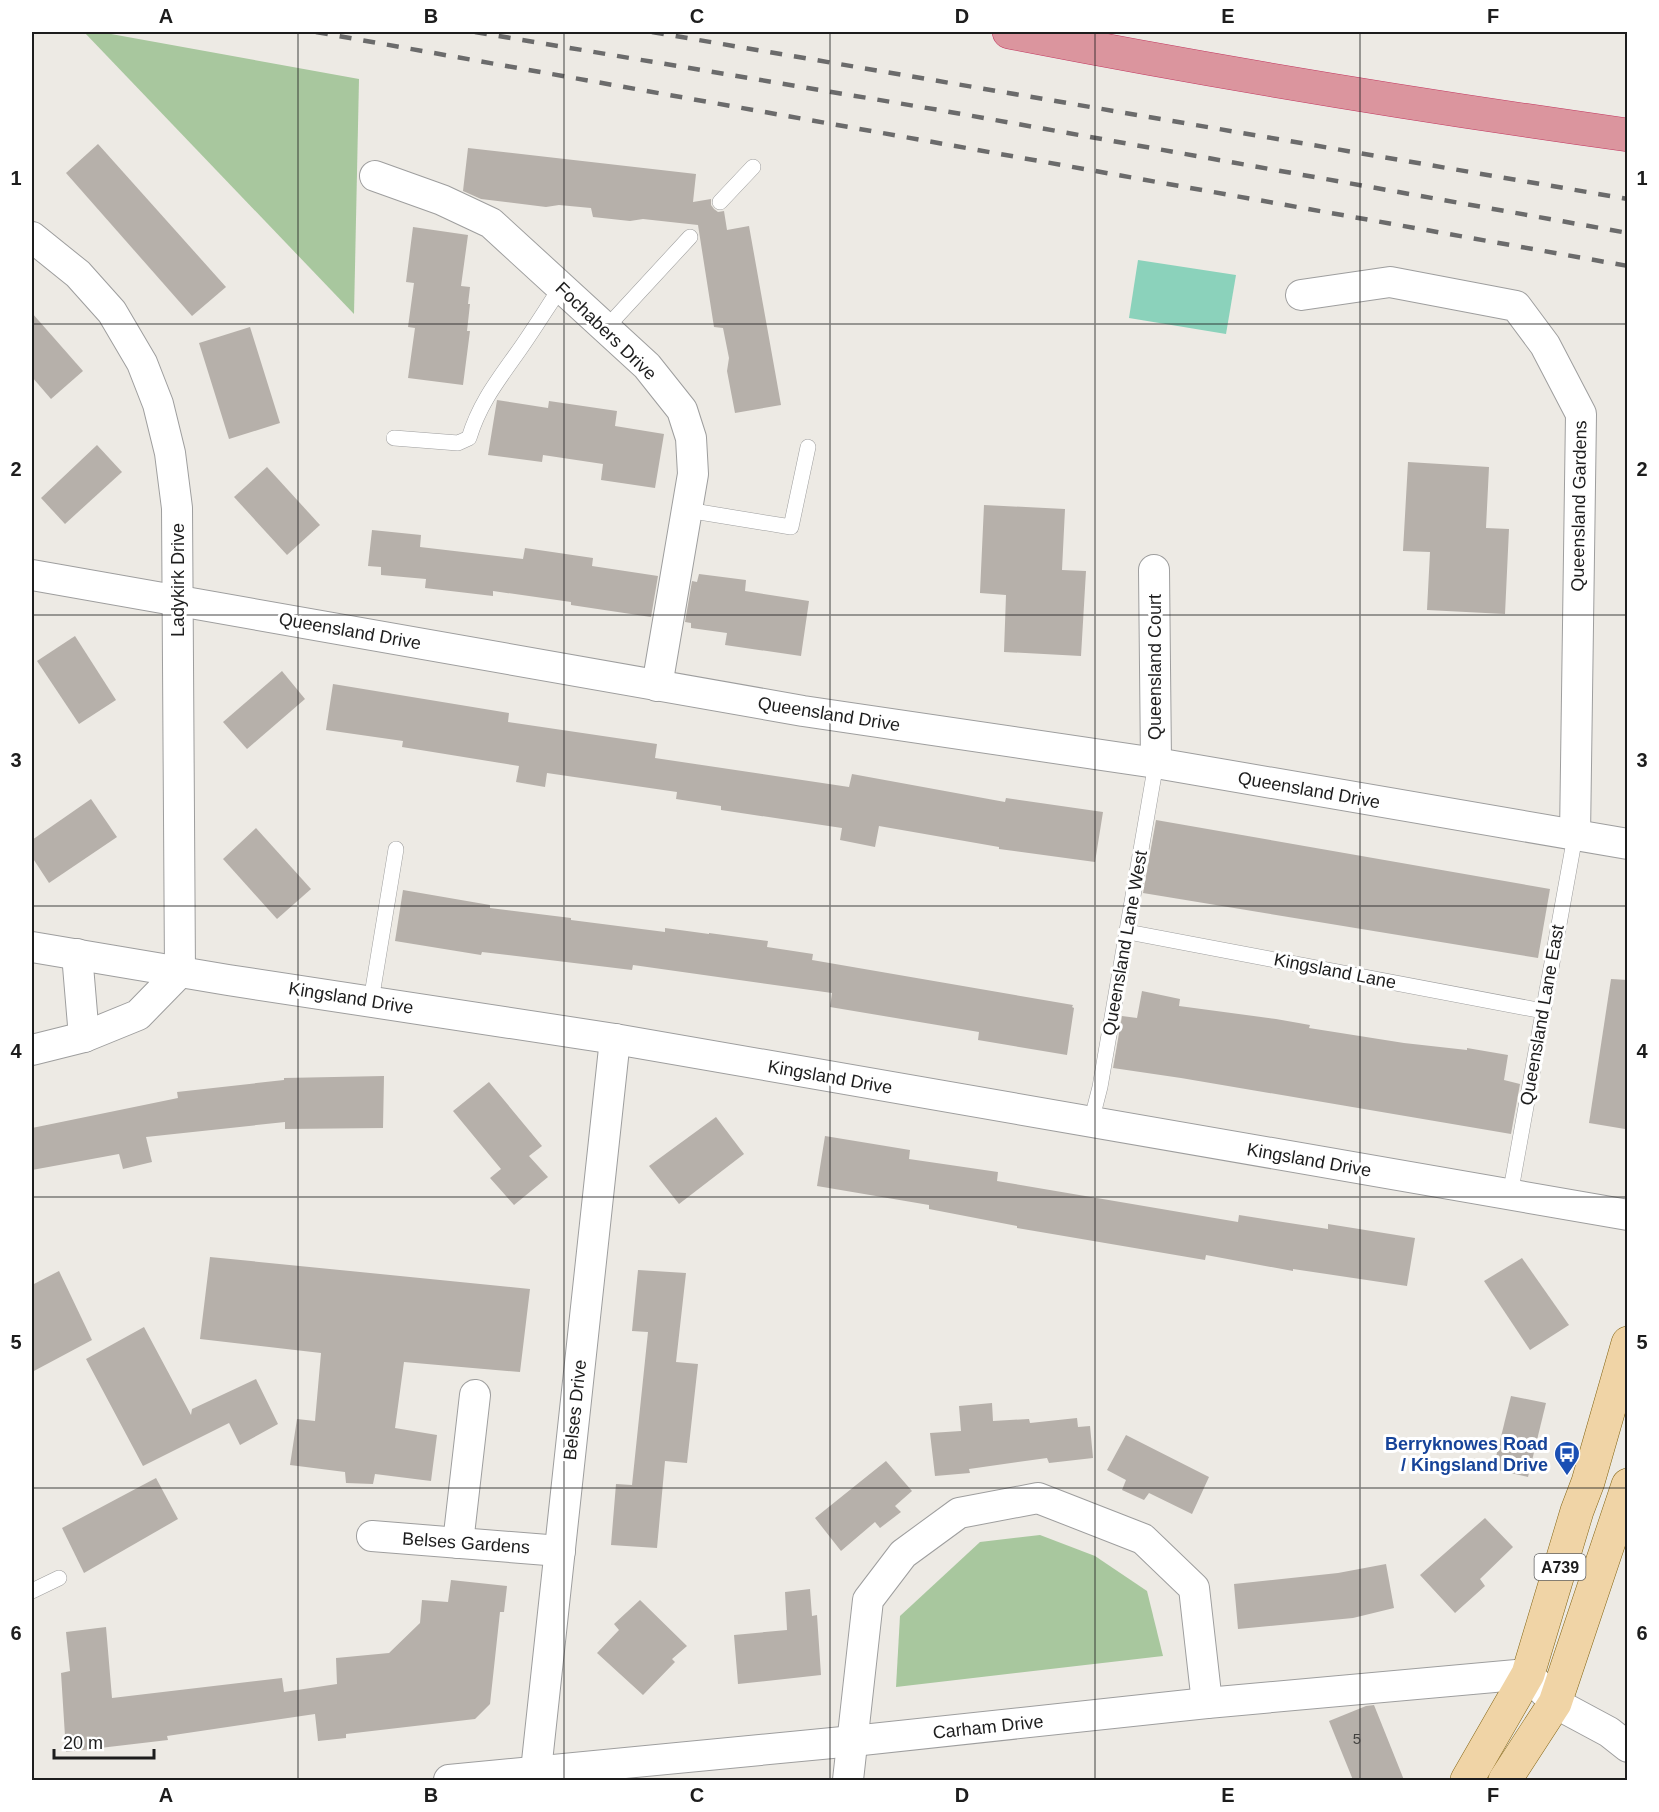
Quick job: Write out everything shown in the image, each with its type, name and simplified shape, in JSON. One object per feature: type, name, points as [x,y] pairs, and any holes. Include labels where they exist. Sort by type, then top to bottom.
[{"type":"highway","points":[[1009,32],[1323,88],[1628,135]]},
{"type":"main road","name":"A739","points":[[1467,1780],[1528,1674],[1588,1482],[1628,1343]]},
{"type":"main road","name":"A739","points":[[1505,1780],[1555,1703],[1622,1523],[1628,1485]]},
{"type":"street","name":"Fochabers Drive","points":[[375,176],[442,200],[491,223],[647,366],[682,410],[692,438],[693,474],[657,686]]},
{"type":"street","name":"Ladykirk Drive","points":[[32,237],[78,274],[112,312],[142,363],[158,404],[170,453],[177,508],[180,972]]},
{"type":"street","name":"Queensland Gardens","points":[[1301,296],[1390,282],[1516,306],[1545,345],[1581,414],[1575,836]]},
{"type":"street","name":"Queensland Court","points":[[1154,570],[1156,763]]},
{"type":"street","name":"Queensland Drive","points":[[32,575],[803,711],[1156,763],[1628,844]]},
{"type":"street","name":"Kingsland Drive","points":[[32,946],[180,972],[615,1039],[1628,1215]]},
{"type":"street","points":[[77,954],[84,1037]]},
{"type":"street","points":[[32,1050],[84,1037],[138,1015],[180,972]]},
{"type":"street","name":"Belses Drive","points":[[535,1776],[615,1039]]},
{"type":"street","points":[[458,1543],[475,1395]]},
{"type":"street","points":[[848,1780],[868,1600],[903,1554],[959,1513],[1038,1498],[1143,1539],[1194,1588],[1207,1703]]},
{"type":"street","points":[[1577,1512],[1622,1523]]},
{"type":"street","name":"Belses Gardens","points":[[372,1536],[560,1551]]},
{"type":"street","points":[[1528,1674],[1555,1703],[1609,1732],[1628,1747]]},
{"type":"street","name":"Carham Drive","points":[[449,1780],[535,1776],[1207,1703],[1528,1674]]},
{"type":"lane","points":[[720,202],[753,167]]},
{"type":"lane","points":[[606,328],[690,237]]},
{"type":"lane","points":[[394,438],[458,443],[469,438],[480,408],[495,381],[520,350],[561,287]]},
{"type":"lane","points":[[687,510],[791,527],[808,447]]},
{"type":"lane","name":"Queensland Lane West","points":[[1091,1122],[1100,1087],[1156,763]]},
{"type":"lane","name":"Queensland Lane East","points":[[1510,1195],[1575,836]]},
{"type":"lane","points":[[371,1001],[396,849]]},
{"type":"lane","name":"Kingsland Lane","points":[[1128,932],[1543,1011]]},
{"type":"lane","points":[[32,1591],[59,1578]]},
{"type":"green space","points":[[84,32],[100,32],[359,79],[354,314]]},
{"type":"green space","points":[[1138,260],[1236,275],[1226,334],[1129,318]]},
{"type":"green space","points":[[1040,1535],[1095,1556],[1147,1591],[1163,1656],[896,1687],[900,1616],[980,1542]]},
{"type":"building","points":[[98,144],[226,287],[192,316],[66,173]]},
{"type":"building","points":[[468,148],[696,174],[693,202],[711,199],[714,209],[718,212],[724,211],[727,230],[749,226],[781,405],[735,413],[727,371],[729,358],[723,328],[714,327],[698,225],[643,219],[630,221],[593,217],[591,208],[559,205],[546,207],[481,199],[463,191]]},
{"type":"building","points":[[413,227],[468,235],[461,286],[470,287],[467,331],[470,331],[463,385],[408,378],[415,328],[408,327],[414,283],[406,282]]},
{"type":"building","points":[[32,313],[83,371],[51,399],[32,377]]},
{"type":"building","points":[[250,327],[280,423],[229,439],[199,343]]},
{"type":"building","points":[[497,400],[548,408],[549,401],[617,411],[615,426],[664,434],[655,488],[601,480],[603,464],[543,455],[542,462],[488,455]]},
{"type":"building","points":[[97,445],[122,472],[65,524],[41,498]]},
{"type":"building","points":[[1408,462],[1489,467],[1486,528],[1509,529],[1505,614],[1427,610],[1430,552],[1403,551]]},
{"type":"building","points":[[267,467],[320,525],[287,555],[234,497]]},
{"type":"building","points":[[984,505],[1065,509],[1062,570],[1086,571],[1081,656],[1004,652],[1006,595],[980,593]]},
{"type":"building","points":[[372,530],[421,535],[420,547],[523,559],[525,548],[593,558],[592,566],[658,576],[651,617],[571,605],[571,602],[493,591],[493,596],[425,588],[426,579],[381,575],[381,567],[368,566]]},
{"type":"building","points":[[699,574],[746,580],[745,591],[809,601],[801,656],[725,645],[727,633],[691,628],[691,623],[685,622],[692,581],[697,582]]},
{"type":"building","points":[[75,636],[116,700],[79,724],[37,661]]},
{"type":"building","points":[[282,671],[305,699],[247,749],[223,722]]},
{"type":"building","points":[[333,684],[509,713],[508,722],[657,744],[655,758],[849,787],[852,774],[1005,802],[1006,798],[1103,812],[1095,862],[999,849],[999,847],[879,826],[875,847],[840,840],[842,828],[721,810],[721,806],[676,799],[677,792],[547,773],[545,787],[516,782],[519,766],[402,747],[403,741],[326,730]]},
{"type":"building","points":[[91,799],[117,837],[49,883],[32,857],[32,840]]},
{"type":"building","points":[[1156,820],[1550,889],[1538,958],[1143,893]]},
{"type":"building","points":[[256,828],[311,889],[277,919],[223,859]]},
{"type":"building","points":[[403,890],[490,905],[490,908],[571,918],[571,920],[665,932],[665,928],[768,941],[767,947],[813,954],[812,960],[1073,1005],[1067,1055],[978,1040],[979,1032],[830,1007],[832,993],[633,965],[632,970],[482,952],[481,955],[395,941]]},
{"type":"building","points":[[1611,979],[1628,980],[1628,1111],[1625,1129],[1589,1123]]},
{"type":"building","points":[[1142,991],[1180,999],[1179,1006],[1276,1019],[1310,1025],[1309,1028],[1404,1043],[1467,1050],[1467,1048],[1508,1055],[1504,1080],[1520,1084],[1511,1134],[1113,1068],[1122,1016],[1137,1018]]},
{"type":"building","points":[[384,1076],[383,1128],[285,1129],[285,1122],[146,1137],[152,1162],[123,1169],[119,1154],[32,1170],[32,1128],[178,1098],[177,1092],[284,1080],[284,1078]]},
{"type":"building","points":[[489,1082],[542,1146],[529,1156],[548,1177],[514,1205],[490,1178],[501,1169],[453,1111]]},
{"type":"building","points":[[716,1117],[744,1154],[679,1204],[649,1166]]},
{"type":"building","points":[[825,1136],[910,1150],[909,1159],[998,1172],[997,1181],[1238,1222],[1239,1215],[1328,1229],[1328,1224],[1415,1238],[1407,1286],[1293,1269],[1293,1271],[1206,1255],[1205,1260],[1017,1228],[1017,1226],[929,1209],[929,1205],[817,1186]]},
{"type":"building","points":[[210,1257],[530,1289],[520,1372],[404,1362],[395,1428],[437,1435],[431,1481],[375,1474],[373,1484],[346,1483],[345,1472],[290,1465],[297,1419],[315,1421],[321,1353],[200,1339]]},
{"type":"building","points":[[1522,1258],[1569,1325],[1530,1350],[1484,1281]]},
{"type":"building","points":[[638,1270],[686,1273],[676,1362],[698,1364],[687,1463],[665,1461],[657,1548],[611,1545],[616,1484],[632,1485],[648,1332],[632,1331]]},
{"type":"building","points":[[59,1271],[92,1340],[32,1372],[32,1285]]},
{"type":"building","points":[[144,1327],[191,1415],[192,1409],[256,1379],[278,1424],[240,1445],[229,1423],[143,1466],[86,1359]]},
{"type":"building","points":[[1511,1396],[1546,1403],[1528,1477],[1493,1469]]},
{"type":"building","points":[[992,1403],[993,1421],[1029,1419],[1030,1423],[1077,1418],[1078,1427],[1090,1426],[1093,1458],[1049,1463],[1047,1458],[969,1469],[970,1473],[935,1476],[930,1433],[961,1431],[959,1406]]},
{"type":"building","points":[[1126,1435],[1209,1477],[1192,1514],[1149,1493],[1144,1500],[1122,1490],[1126,1480],[1107,1470]]},
{"type":"building","points":[[886,1461],[912,1491],[895,1506],[901,1512],[880,1528],[875,1522],[841,1551],[815,1518]]},
{"type":"building","points":[[156,1478],[178,1519],[84,1573],[62,1528]]},
{"type":"building","points":[[1485,1518],[1513,1547],[1480,1579],[1485,1586],[1455,1613],[1420,1575]]},
{"type":"building","points":[[1386,1564],[1394,1608],[1353,1618],[1238,1629],[1234,1584],[1338,1573]]},
{"type":"building","points":[[451,1580],[507,1586],[504,1612],[500,1612],[490,1704],[475,1719],[346,1734],[346,1738],[318,1741],[315,1714],[167,1736],[168,1740],[66,1752],[61,1673],[70,1671],[66,1632],[106,1627],[112,1698],[282,1678],[284,1692],[337,1684],[336,1658],[389,1653],[420,1623],[422,1600],[448,1602]]},
{"type":"building","points":[[810,1589],[812,1616],[817,1615],[821,1675],[738,1684],[734,1635],[787,1630],[785,1592]]},
{"type":"building","points":[[640,1600],[687,1646],[672,1659],[675,1662],[643,1695],[597,1653],[619,1630],[614,1624]]},
{"type":"building","points":[[1374,1705],[1404,1780],[1353,1780],[1329,1721]]},
{"type":"railway","points":[[316,32],[1628,266]]},
{"type":"railway","points":[[475,32],[939,110],[1628,233]]},
{"type":"railway","points":[[652,32],[1628,199]]},
{"type":"place","name":"Berryknowes Road / Kingsland Drive","points":[[1567,1477]]}]
